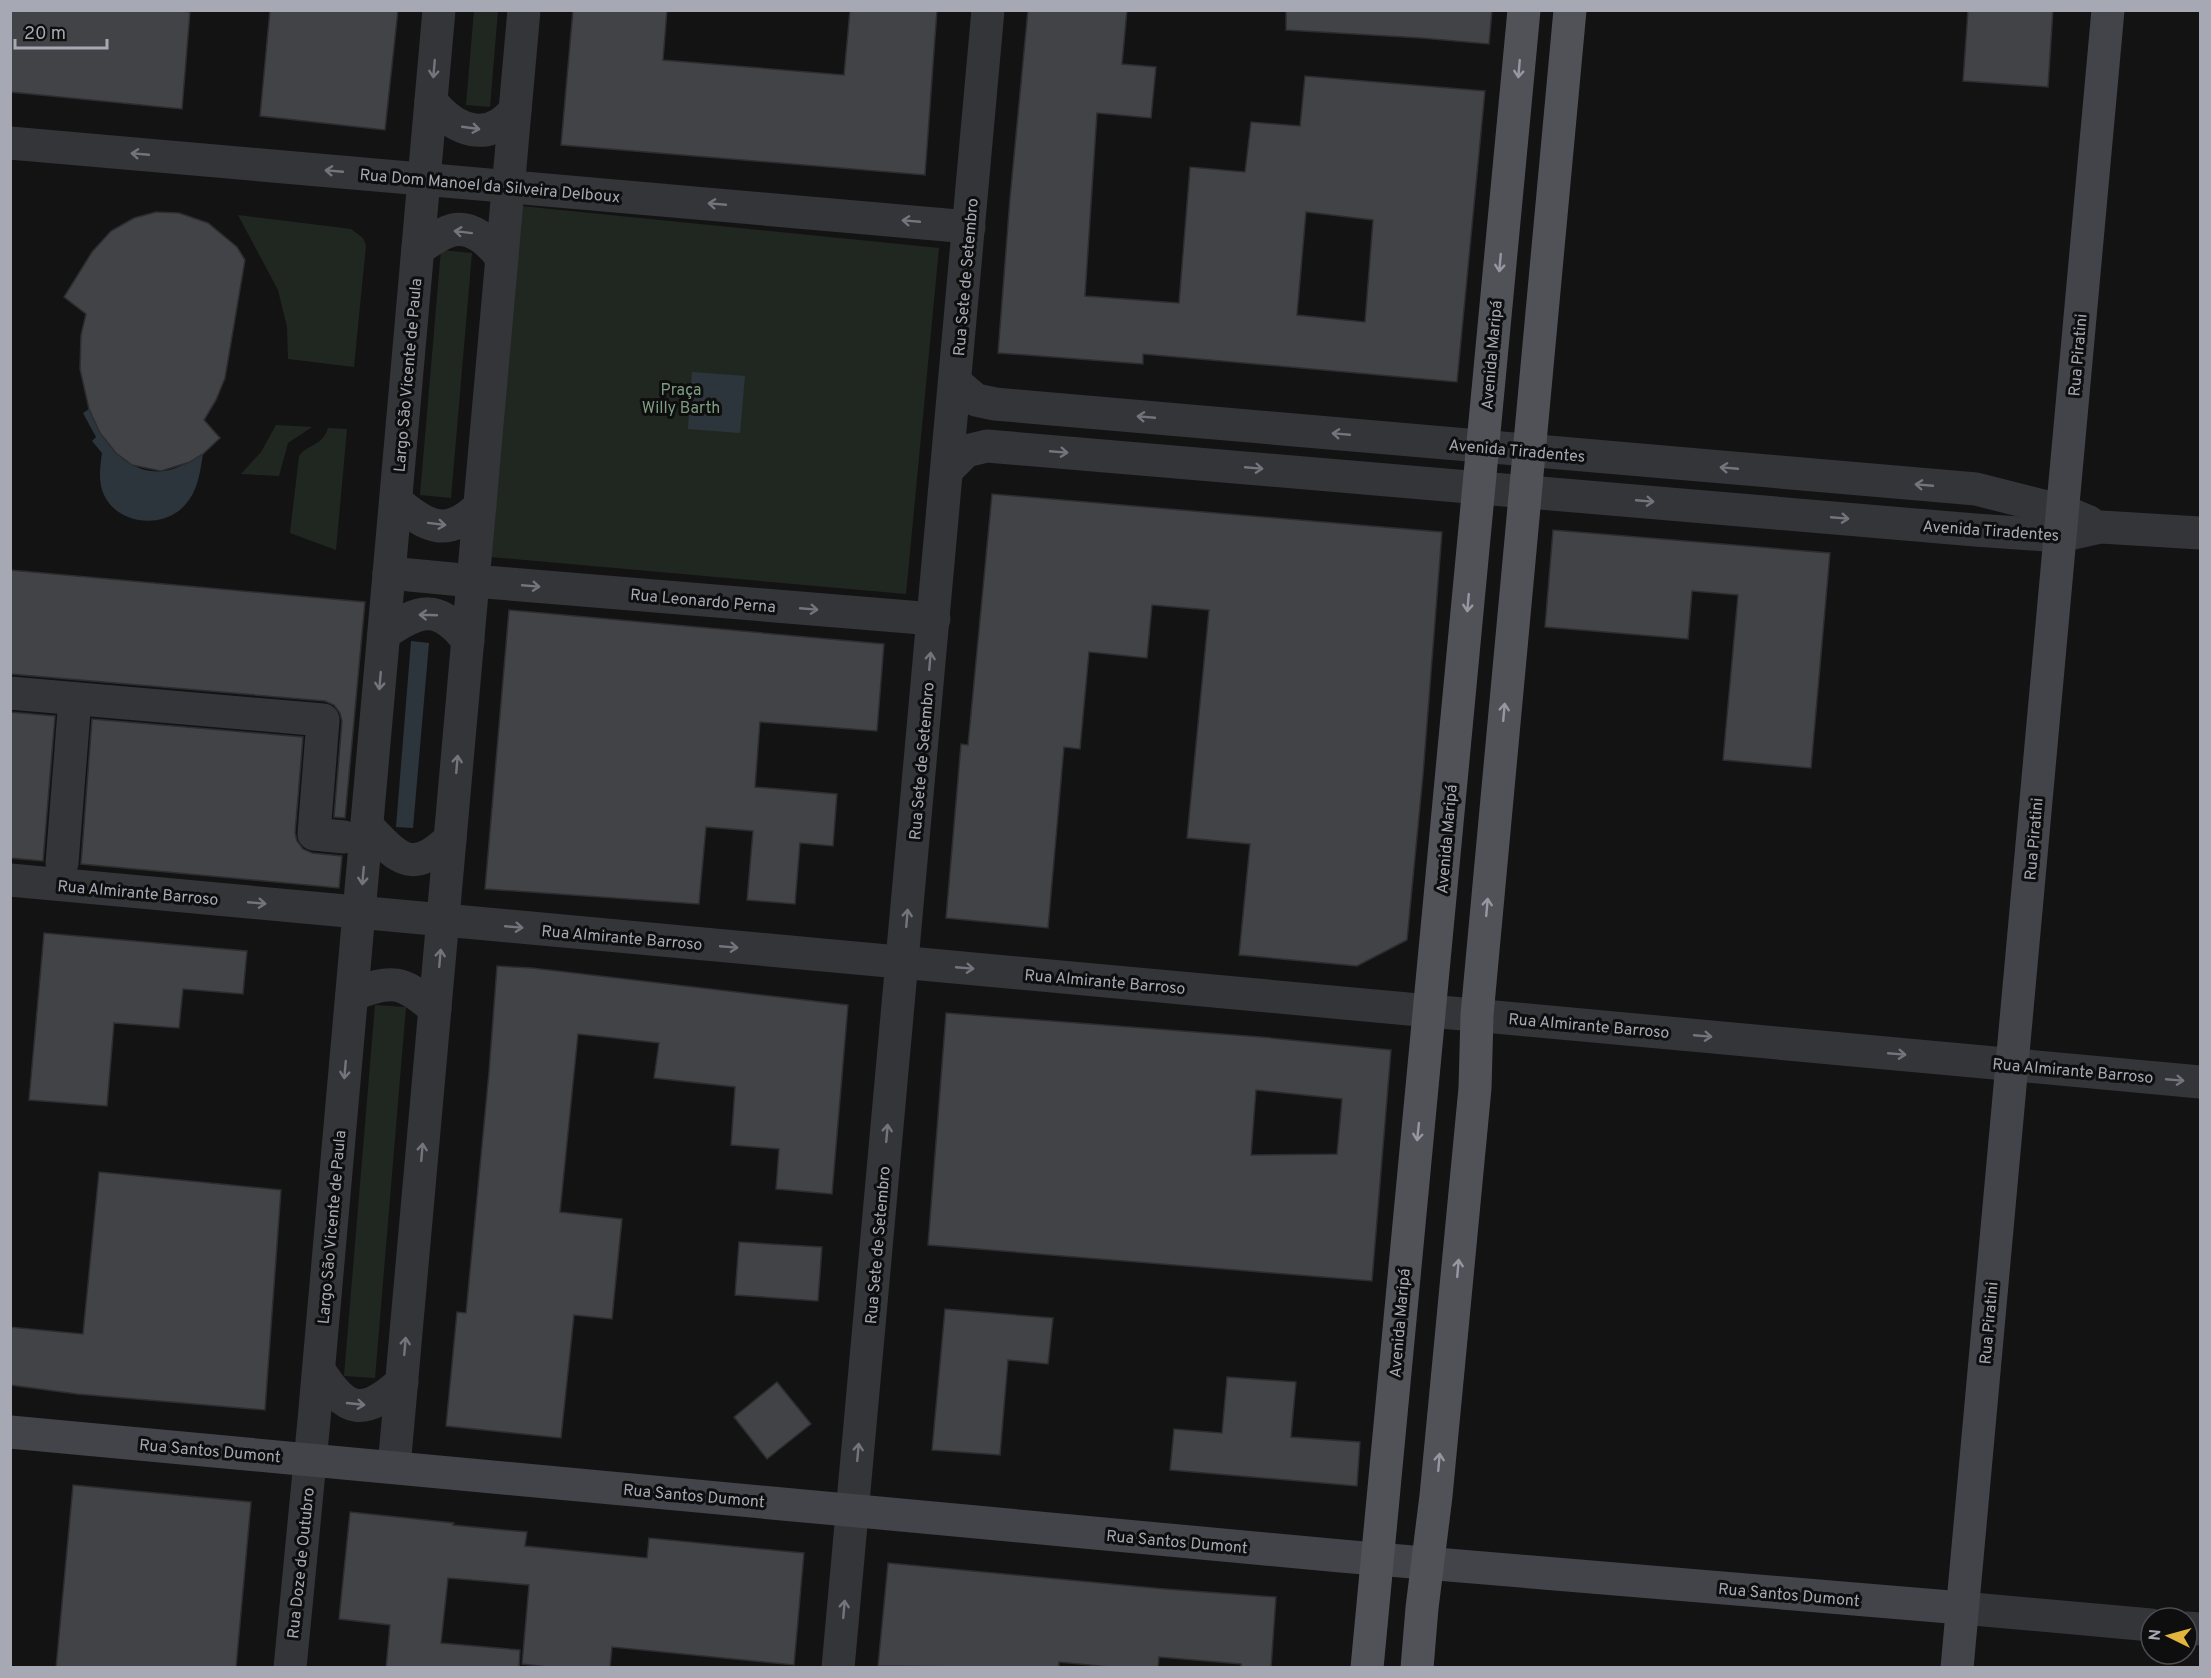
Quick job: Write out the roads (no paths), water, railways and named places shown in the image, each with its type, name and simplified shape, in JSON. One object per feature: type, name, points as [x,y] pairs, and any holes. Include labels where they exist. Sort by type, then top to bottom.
[{"type":"main road","name":"Avenida Maripá","points":[[1367,1668],[1524,10]]},
{"type":"main road","points":[[1418,1652],[1436,1496],[1475,1088],[1477,1015],[1570,10]]},
{"type":"main road","points":[[1489,375],[1500,393],[1517,394],[1535,382]]},
{"type":"main road","points":[[1472,558],[1488,547],[1507,549],[1518,562]]},
{"type":"main road","points":[[1436,940],[1449,963],[1468,965],[1483,952]]},
{"type":"main road","points":[[1422,1086],[1438,1072],[1460,1075],[1475,1088]]},
{"type":"main road","points":[[1385,1478],[1399,1499],[1415,1504],[1436,1496]]},
{"type":"main road","points":[[1370,1630],[1388,1617],[1408,1618],[1418,1652]]},
{"type":"street","name":"Largo São Vicente de Paula","points":[[310,1459],[359,913],[355,832],[384,634],[439,10]]},
{"type":"street","points":[[394,1467],[524,10]]},
{"type":"street","name":"Rua Sete de Setembro","points":[[838,1668],[988,10]]},
{"type":"street","name":"Rua Piratini","points":[[1957,1668],[2108,10]]},
{"type":"street","points":[[431,101],[440,113],[464,129],[491,129],[507,121],[515,110]]},
{"type":"street","name":"Rua Dom Manoel da Silveira Delboux","points":[[10,143],[969,226]]},
{"type":"street","points":[[418,249],[448,231],[460,230],[483,237],[502,258]]},
{"type":"street","name":"Avenida Tiradentes","points":[[955,382],[976,400],[1014,406],[1976,489],[2062,523]]},
{"type":"street","points":[[1011,448],[1003,430],[1006,415],[1014,406]]},
{"type":"street","points":[[1387,480],[1402,476],[1409,470],[1414,460],[1411,450],[1389,439]]},
{"type":"street","name":"Avenida Tiradentes","points":[[947,470],[966,451],[987,446],[1975,530],[2062,523],[2200,533]]},
{"type":"street","points":[[1602,497],[1593,489],[1590,480],[1591,471],[1606,457]]},
{"type":"street","points":[[1975,530],[1987,511],[1986,502],[1976,489]]},
{"type":"street","points":[[396,501],[418,519],[437,526],[464,519],[480,506]]},
{"type":"street","name":"Rua Leonardo Perna","points":[[389,573],[934,619]]},
{"type":"street","points":[[384,634],[414,615],[428,613],[440,615],[457,627],[468,641]]},
{"type":"street","points":[[10,693],[323,720],[314,834],[355,832],[402,859],[414,861],[438,850],[450,839]]},
{"type":"street","points":[[62,863],[75,699]]},
{"type":"street","name":"Rua Almirante Barroso","points":[[10,880],[2200,1082]]},
{"type":"street","points":[[352,995],[376,985],[400,986],[414,991],[435,1009]]},
{"type":"street","points":[[319,1370],[337,1396],[346,1403],[356,1406],[372,1404],[384,1398],[402,1382]]},
{"type":"street","name":"Rua Santos Dumont","points":[[10,1432],[1377,1559],[2139,1624]]},
{"type":"street","name":"Rua Doze de Outubro","points":[[290,1668],[310,1459]]},
{"type":"park label","name":"Praça Willy Barth","points":[[681,398]]}]
